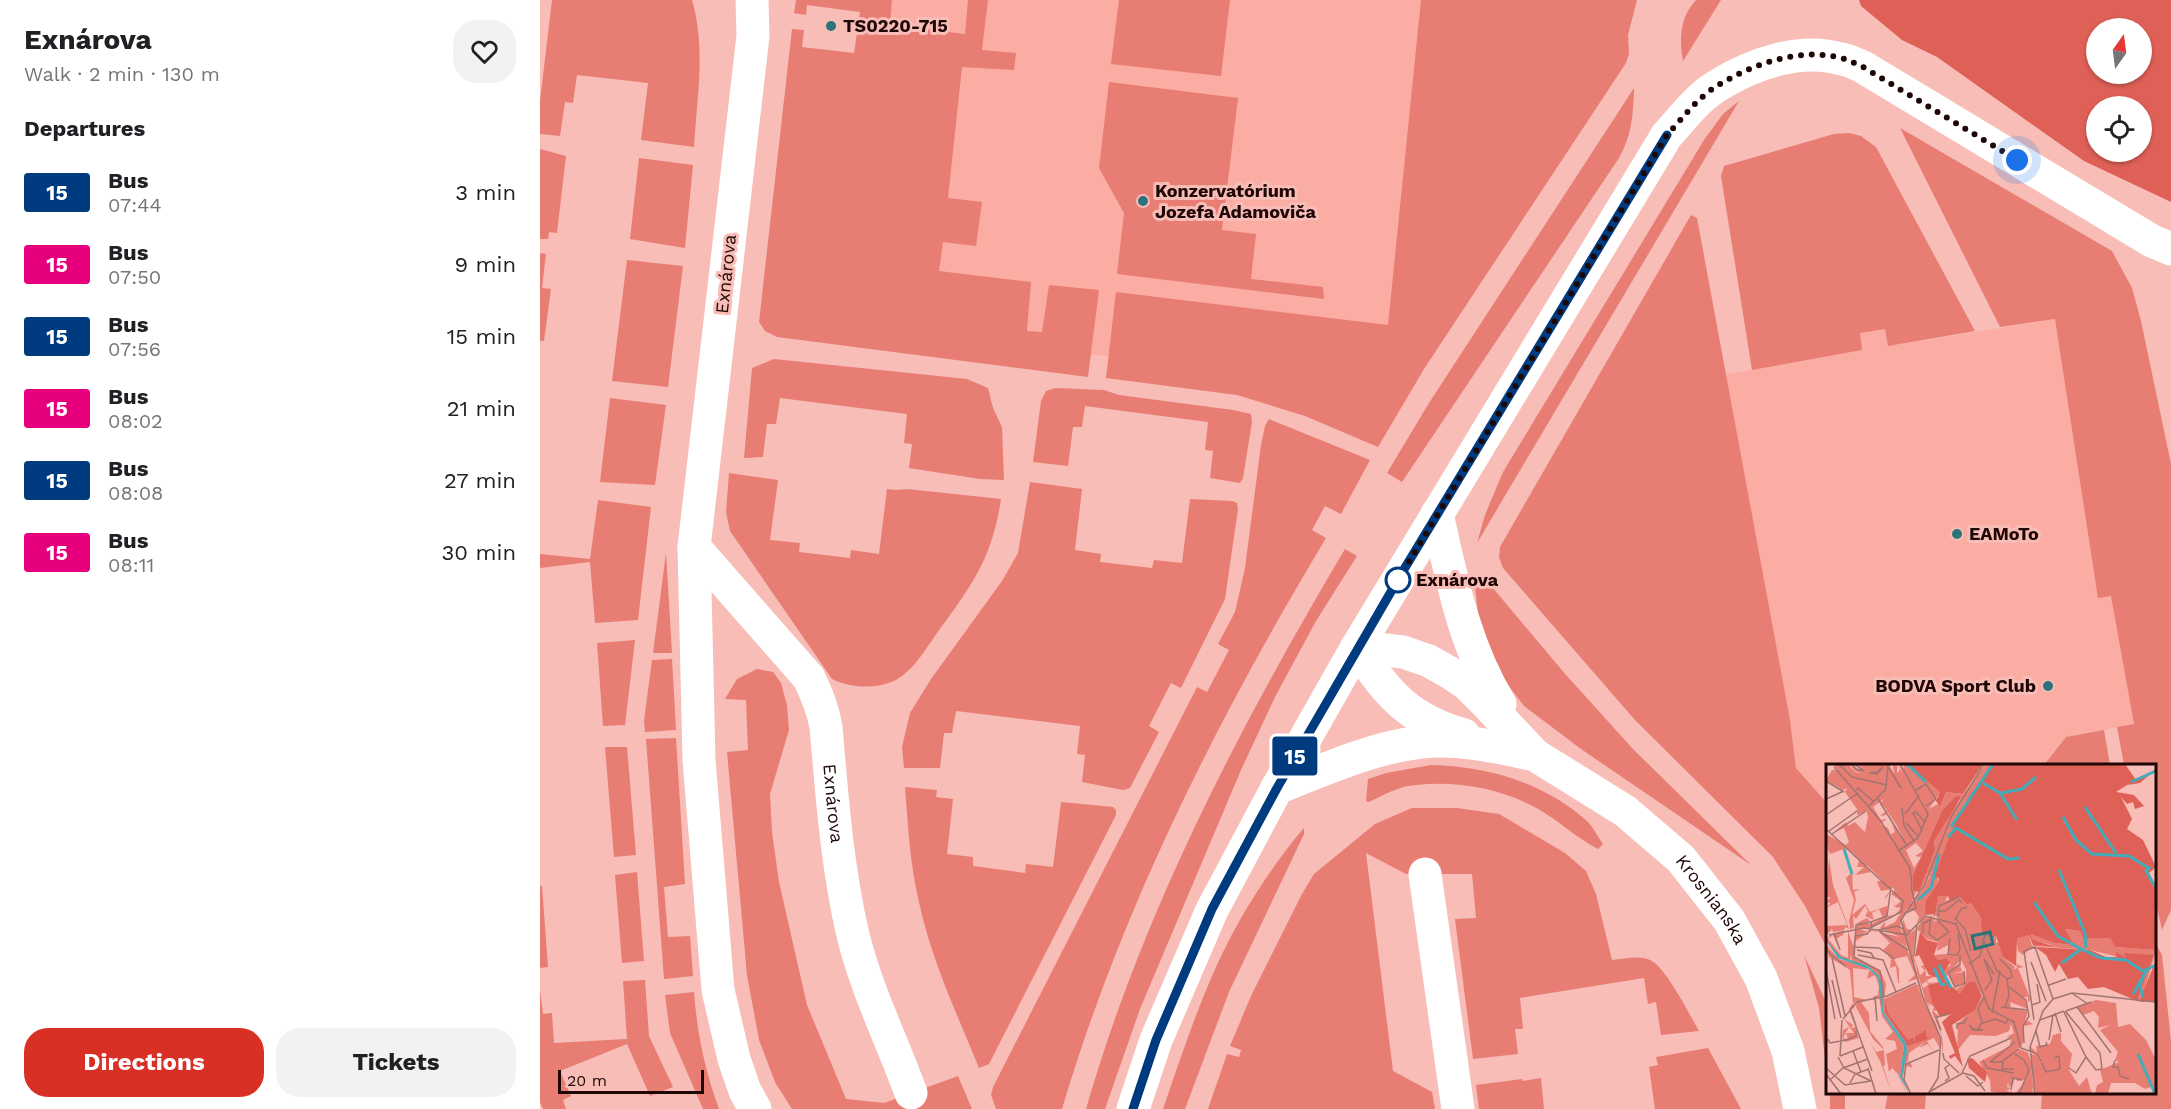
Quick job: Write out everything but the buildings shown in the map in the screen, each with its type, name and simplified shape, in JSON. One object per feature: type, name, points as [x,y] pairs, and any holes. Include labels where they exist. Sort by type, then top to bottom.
[{"type":"street","name":"Exnárova","points":[[752,0],[752,47],[694,547],[699,760],[718,990],[734,1059],[745,1091],[755,1109]]},
{"type":"street","points":[[1133,1109],[1156,1040],[1212,909],[1357,647],[1667,135],[1715,87],[1766,63],[1787,57],[1814,55],[1841,58],[1863,67],[2152,241],[2171,249]]},
{"type":"street","points":[[1437,514],[1458,608],[1468,639],[1488,682],[1535,755]]},
{"type":"street","name":"Exnárova","points":[[694,547],[809,678],[823,710],[838,852],[854,936],[864,970],[911,1093]]},
{"type":"street","points":[[1357,647],[1403,652],[1429,661],[1452,674],[1476,692],[1535,755]]},
{"type":"street","points":[[1357,647],[1388,690],[1404,707],[1425,722],[1535,755]]},
{"type":"street","points":[[1277,788],[1357,758],[1421,742],[1451,741],[1535,755]]},
{"type":"street","name":"Krosnianska","points":[[1535,755],[1625,811],[1681,859],[1729,920],[1765,989],[1788,1051],[1800,1109]]},
{"type":"street","points":[[1425,874],[1458,1109]]},
{"type":"shaded area","points":[[552,0],[692,0],[700,55],[694,147],[641,140],[648,83],[577,75],[573,103],[565,102],[560,136],[540,134],[540,101]]},
{"type":"shaded area","points":[[796,0],[892,0],[890,25],[965,34],[968,0],[988,0],[982,50],[1016,53],[1014,70],[962,67],[948,198],[982,202],[976,246],[943,242],[939,271],[1031,282],[1027,331],[1042,332],[1049,285],[1099,290],[1088,377],[777,337],[765,331],[759,322],[792,29],[804,30],[802,47],[854,53],[860,12],[807,5],[806,15],[794,13]]},
{"type":"shaded area","name":"Konzervatórium Jozefa Adamoviča","points":[[892,0],[1496,0],[1441,334],[1244,372],[809,322],[881,91]]},
{"type":"shaded area","points":[[1119,0],[1230,0],[1221,76],[1111,64]]},
{"type":"shaded area","points":[[1421,0],[1637,0],[1628,35],[1629,54],[1626,63],[1424,369],[1378,447],[1305,416],[1237,395],[1106,378],[1116,292],[1388,325]]},
{"type":"shaded area","points":[[1696,0],[1721,0],[1683,61],[1682,28],[1687,13]]},
{"type":"shaded area","points":[[1859,0],[2171,0],[2171,202],[2086,162],[2152,162],[2152,96],[2086,96],[2086,162],[1937,57],[1902,40],[1861,6]]},
{"type":"shaded area","points":[[1109,82],[1238,98],[1222,230],[1256,234],[1251,279],[1323,287],[1324,299],[1117,274],[1124,213],[1099,168]]},
{"type":"shaded area","points":[[1634,88],[1631,125],[1619,158],[1402,482],[1387,473],[1429,403]]},
{"type":"shaded area","points":[[1739,101],[1477,543],[1485,515],[1503,472],[1704,140],[1723,114]]},
{"type":"shaded area","points":[[1900,128],[2112,251],[2132,288],[2171,464],[2171,910],[2162,930],[2156,903],[2156,764],[2124,764],[2117,727],[2134,724],[2111,596],[2098,598],[2055,319],[2000,327]]},
{"type":"shaded area","points":[[1849,133],[1861,136],[1876,147],[1975,331],[1888,346],[1885,329],[1860,333],[1862,350],[1752,370],[1721,176],[1724,166],[1834,134]]},
{"type":"shaded area","points":[[540,149],[566,156],[557,233],[549,232],[548,239],[540,239]]},
{"type":"shaded area","points":[[639,158],[693,165],[685,248],[630,239]]},
{"type":"shaded area","points":[[1691,215],[1697,218],[1790,720],[1796,768],[1826,802],[1826,946],[1805,906],[1773,857],[1635,720],[1503,568],[1499,557],[1500,547]]},
{"type":"shaded area","points":[[540,253],[546,254],[542,288],[551,289],[544,341],[540,341]]},
{"type":"shaded area","points":[[627,260],[683,266],[668,387],[612,381]]},
{"type":"shaded area","points":[[2055,319],[2110,569],[2134,724],[2066,737],[2045,764],[1826,764],[1826,802],[1796,768],[1790,720],[1725,375],[1862,350],[1859,333],[1885,329],[1888,346]]},
{"type":"shaded area","points":[[774,359],[967,379],[988,388],[993,408],[1002,427],[1004,480],[980,479],[909,468],[912,444],[904,443],[907,414],[780,398],[776,424],[767,424],[763,457],[744,458],[752,368]]},
{"type":"shaded area","points":[[1055,388],[1104,390],[1119,395],[1251,414],[1252,422],[1243,478],[1240,483],[1210,478],[1213,451],[1205,450],[1208,422],[1085,406],[1082,427],[1073,427],[1068,466],[1033,462],[1041,401],[1046,391]]},
{"type":"shaded area","points":[[610,398],[666,405],[655,485],[600,482]]},
{"type":"shaded area","points":[[1269,419],[1370,460],[1341,514],[1325,506],[1312,530],[1326,538],[1248,675],[1176,815],[1113,960],[1062,1109],[996,1109],[991,1095],[993,1087],[1197,687],[1207,692],[1229,650],[1218,644],[1235,612],[1245,568],[1261,445]]},
{"type":"shaded area","points":[[729,473],[778,480],[770,540],[800,543],[799,552],[850,558],[851,550],[879,554],[887,489],[1001,499],[992,538],[979,570],[961,600],[921,656],[907,672],[895,681],[877,686],[858,686],[832,679],[730,531],[726,512]]},
{"type":"shaded area","points":[[1030,482],[1082,489],[1075,550],[1101,554],[1100,562],[1152,568],[1154,560],[1182,563],[1190,499],[1237,503],[1225,599],[1181,688],[1171,683],[1149,726],[1159,732],[1130,788],[1123,790],[1082,782],[1085,755],[1077,754],[1080,726],[956,711],[952,733],[944,733],[940,768],[904,768],[902,747],[910,713],[931,679],[1002,581],[1018,553]]},
{"type":"shaded area","points":[[598,500],[651,507],[638,620],[595,623],[590,562],[540,568],[540,554],[590,559]]},
{"type":"shaded area","points":[[1345,549],[1357,556],[1316,621],[1275,697],[1241,770],[1140,1009],[1105,1109],[1086,1109],[1109,1035],[1165,891],[1268,683]]},
{"type":"shaded area","points":[[666,553],[672,653],[653,653]]},
{"type":"shaded area","points":[[1482,575],[1566,675],[1633,749],[1751,865],[1581,749],[1524,706],[1505,681],[1490,651],[1478,614],[1475,586]]},
{"type":"shaded area","points":[[635,640],[625,725],[603,726],[597,643]]},
{"type":"shaded area","points":[[672,659],[676,730],[645,732],[644,721],[652,660]]},
{"type":"shaded area","points":[[757,669],[773,672],[781,683],[787,705],[789,730],[770,794],[772,832],[779,882],[807,1005],[846,1099],[884,1103],[958,1076],[972,1109],[792,1109],[775,1082],[759,1040],[747,975],[727,752],[748,750],[746,700],[725,699],[737,679]]},
{"type":"shaded area","points":[[2104,730],[2110,764],[2045,764],[2066,737]]},
{"type":"shaded area","points":[[676,738],[685,884],[664,887],[668,937],[690,936],[693,976],[664,979],[646,739]]},
{"type":"shaded area","points":[[605,747],[627,747],[636,855],[614,857]]},
{"type":"shaded area","points":[[1431,765],[1494,773],[1534,787],[1553,796],[1587,821],[1603,844],[1598,849],[1526,803],[1496,792],[1464,785],[1416,785],[1398,789],[1369,802],[1366,801],[1368,779],[1386,773]]},
{"type":"shaded area","points":[[905,787],[937,790],[936,797],[953,799],[947,854],[973,857],[973,866],[1025,873],[1026,864],[1053,867],[1061,802],[1113,807],[1116,810],[1116,815],[989,1064],[979,1068],[945,986],[924,923],[911,860]]},
{"type":"shaded area","points":[[1412,808],[1457,808],[1499,814],[1565,853],[1586,871],[1596,894],[1612,960],[1641,958],[1656,964],[1677,992],[1699,1031],[1661,1035],[1656,1002],[1648,1004],[1644,978],[1520,998],[1523,1029],[1515,1029],[1518,1054],[1473,1059],[1455,919],[1476,918],[1472,874],[1406,874],[1366,853],[1393,1071],[1432,1092],[1435,1109],[1208,1109],[1227,1054],[1239,1057],[1241,1050],[1230,1046],[1251,996],[1314,874],[1375,824]]},
{"type":"shaded area","points":[[1304,828],[1304,834],[1229,992],[1185,1109],[1163,1109],[1198,1012],[1229,941],[1263,883]]},
{"type":"shaded area","points":[[637,872],[644,961],[622,963],[615,875]]},
{"type":"shaded area","points":[[540,886],[542,886],[548,967],[540,968]]},
{"type":"shaded area","points":[[2156,944],[2162,955],[2171,1041],[2171,1109],[2041,1109],[2042,1094],[2156,1094]]},
{"type":"shaded area","points":[[1804,955],[1826,1002],[1826,1068],[1819,1008]]},
{"type":"shaded area","points":[[645,980],[649,1036],[673,1087],[650,1096],[627,1044],[560,1071],[571,1096],[563,1100],[566,1109],[543,1109],[540,1102],[540,989],[543,1014],[552,1013],[554,1043],[627,1039],[623,981]]},
{"type":"shaded area","points":[[694,992],[702,1052],[719,1109],[703,1109],[670,1033],[665,995]]},
{"type":"shaded area","points":[[1708,1048],[1741,1109],[1655,1109],[1649,1067],[1658,1065],[1656,1057]]},
{"type":"shaded area","points":[[1541,1078],[1544,1109],[1479,1109],[1476,1085]]},
{"type":"shaded area","points":[[1830,1094],[1845,1094],[1845,1109],[1830,1109]]},
{"type":"shaded area","points":[[1888,1094],[1926,1094],[1925,1109],[1885,1109]]},
{"type":"bus line","name":"15","points":[[1133,1109],[1156,1040],[1212,909],[1277,788],[1357,647],[1667,135]]},
{"type":"place","name":"TS0220-715","points":[[831,26]]},
{"type":"place","name":"Konzervatórium Jozefa Adamoviča","points":[[1143,201]]},
{"type":"place","name":"EAMoTo","points":[[1957,534]]},
{"type":"place","name":"Exnárova","points":[[1398,580]]},
{"type":"place","name":"BODVA Sport Club","points":[[2048,686]]},
{"type":"route","points":[[1398,580],[1667,135],[1715,87],[1766,63],[1787,57],[1814,55],[1841,58],[1863,67],[2017,160]]}]
